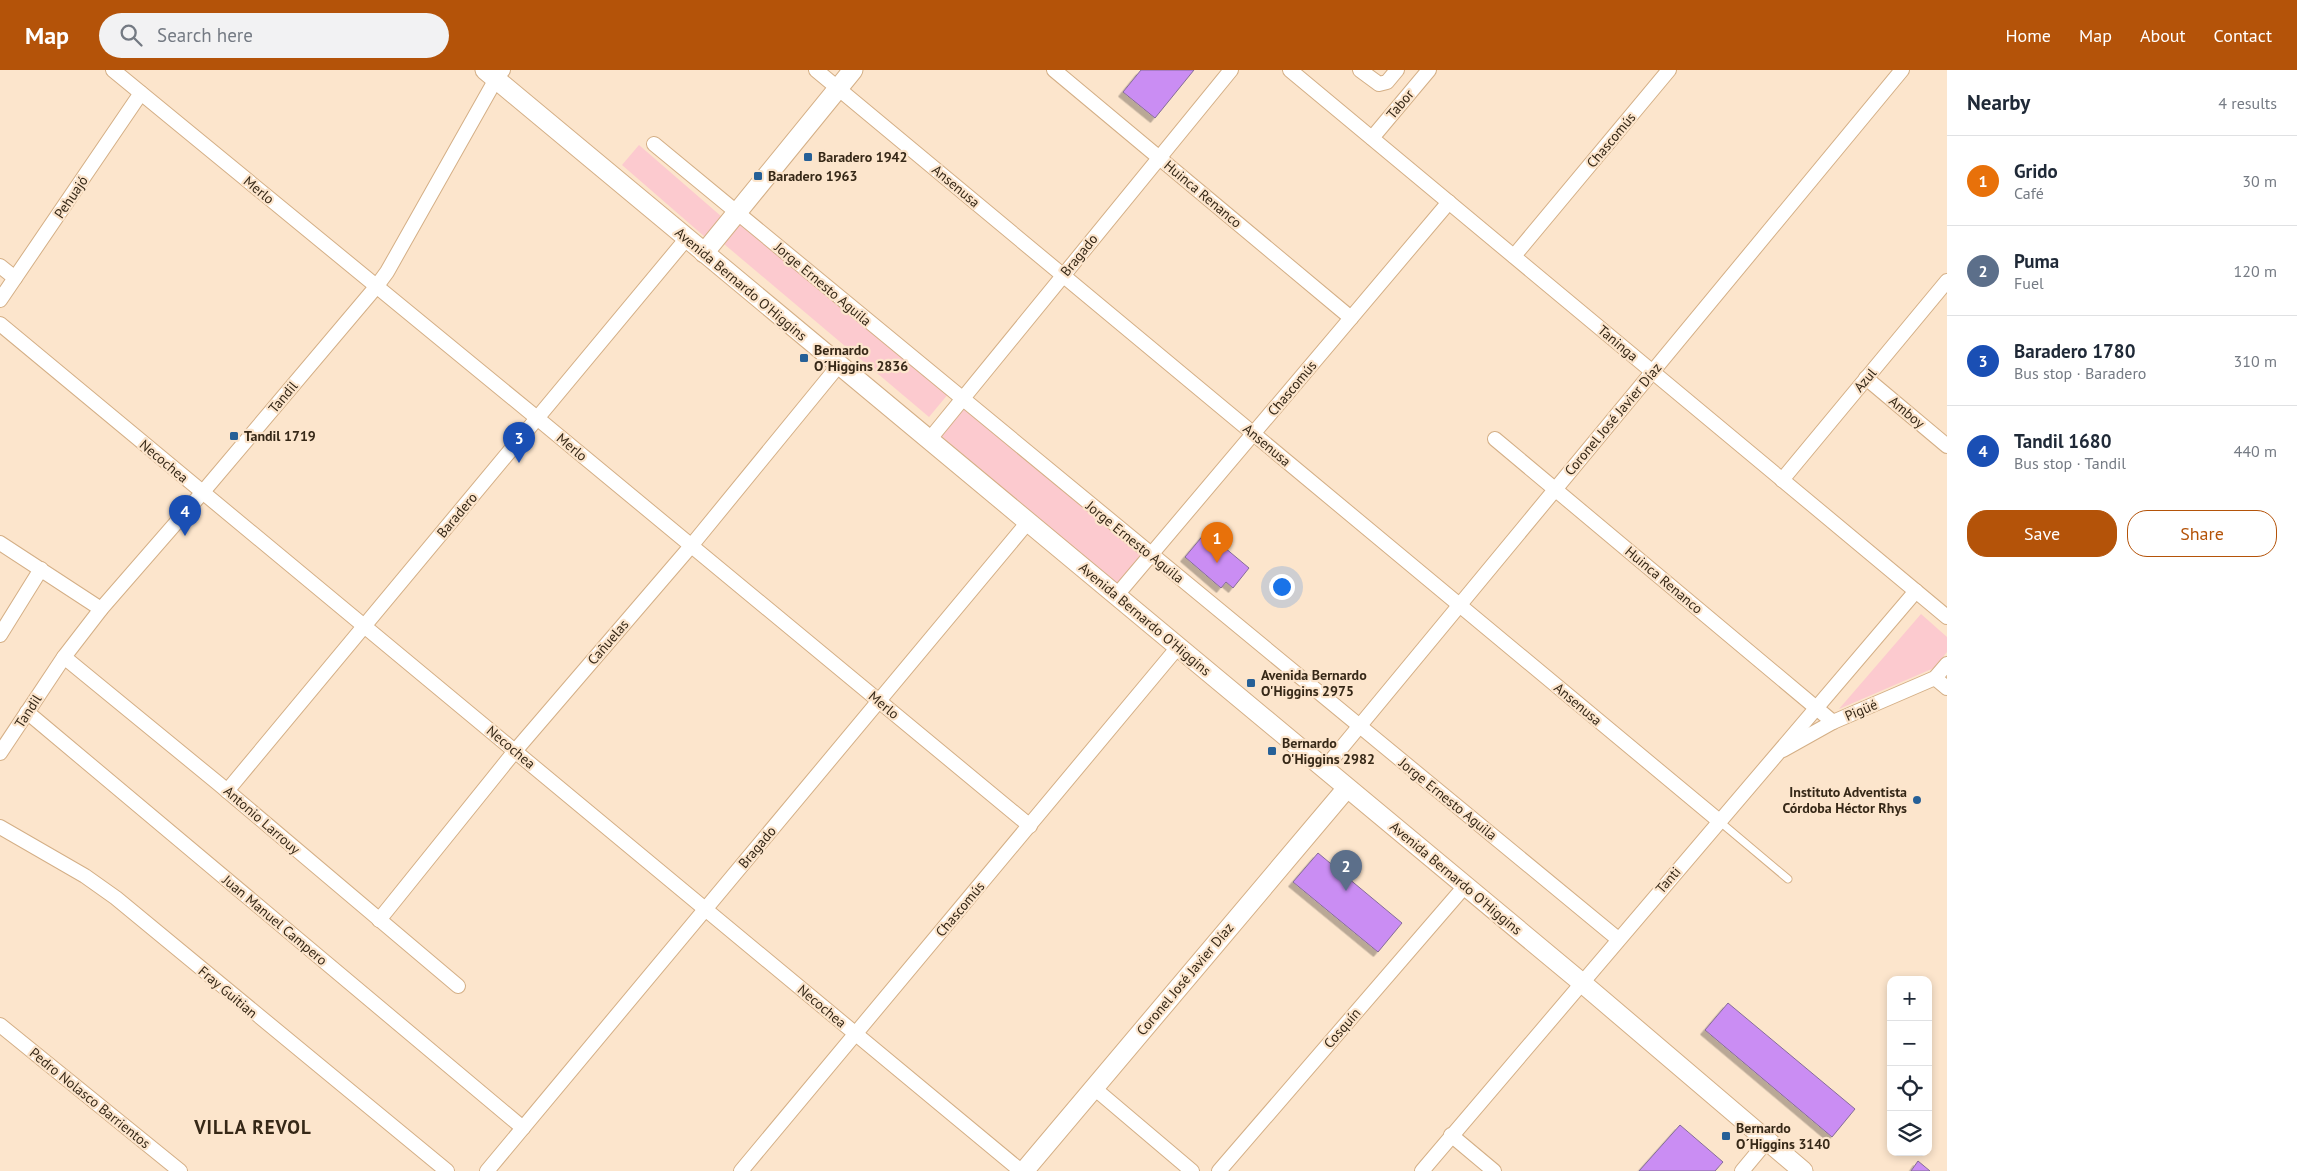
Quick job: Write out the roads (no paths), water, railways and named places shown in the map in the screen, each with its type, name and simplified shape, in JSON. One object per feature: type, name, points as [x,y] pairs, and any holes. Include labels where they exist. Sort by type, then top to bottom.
[{"type":"main road","points":[[704,252],[738,213],[853,70]]},
{"type":"main road","name":"Avenida Bernardo O'Higgins","points":[[494,73],[687,238],[1581,982],[1803,1171]]},
{"type":"main road","name":"Coronel José Javier Díaz","points":[[1022,1171],[1347,788]]},
{"type":"street","name":"Merlo","points":[[113,70],[1030,826]]},
{"type":"street","name":"Ansenusa","points":[[816,70],[1718,820]]},
{"type":"street","name":"Huinca Renanco","points":[[1054,70],[1351,318]]},
{"type":"street","name":"Bragado","points":[[929,440],[1231,70]]},
{"type":"street","name":"Taninga","points":[[1290,70],[1947,616]]},
{"type":"street","points":[[1360,70],[1379,84],[1387,82],[1397,70]]},
{"type":"street","name":"Tabor","points":[[1372,138],[1428,70]]},
{"type":"street","name":"Chascomús","points":[[1514,256],[1670,70]]},
{"type":"street","name":"Coronel José Javier Díaz","points":[[1324,769],[1902,70]]},
{"type":"street","name":"Tandil","points":[[0,754],[64,656],[101,609],[202,493],[387,272],[494,73]]},
{"type":"street","name":"Pehuajó","points":[[0,300],[141,93]]},
{"type":"street","name":"Jorge Ernesto Aguila","points":[[654,144],[1618,938]]},
{"type":"street","name":"Chascomús","points":[[1116,596],[1449,202]]},
{"type":"street","name":"Baradero","points":[[227,791],[687,238]]},
{"type":"street","points":[[0,266],[15,278]]},
{"type":"street","name":"Azul","points":[[1782,480],[1947,281]]},
{"type":"street","name":"Necochea","points":[[0,324],[1022,1171]]},
{"type":"street","name":"Cañuelas","points":[[379,920],[515,751],[691,546],[839,365]]},
{"type":"street","name":"Amboy","points":[[1866,378],[1947,446]]},
{"type":"street","name":"Huinca Renanco","points":[[1496,439],[1833,722]]},
{"type":"street","name":"Bragado","points":[[487,1171],[1028,522]]},
{"type":"street","points":[[0,543],[101,609]]},
{"type":"street","points":[[0,635],[41,569]]},
{"type":"street","name":"Tanti","points":[[1422,1171],[1718,820],[1916,591]]},
{"type":"street","name":"Chascomús","points":[[741,1171],[1178,647]]},
{"type":"street","name":"Antonio Larrouy","points":[[64,656],[458,986]]},
{"type":"street","name":"Pigüé","points":[[1774,755],[1833,722],[1936,678],[1947,664]]},
{"type":"street","points":[[1936,678],[1947,688]]},
{"type":"street","name":"Juan Manuel Campero","points":[[27,712],[523,1128]]},
{"type":"street","name":"Fray Guitian","points":[[0,827],[85,876],[116,898],[447,1171]]},
{"type":"street","name":"Cosquín","points":[[1219,1171],[1465,886]]},
{"type":"street","name":"Pedro Nolasco Barrientos","points":[[0,1025],[180,1171]]},
{"type":"street","points":[[1094,1088],[1192,1171]]},
{"type":"street","points":[[1451,1135],[1494,1171]]},
{"type":"street","points":[[1742,1171],[1767,1142]]},
{"type":"lane","points":[[1718,820],[1788,879]]},
{"type":"place","name":"Baradero 1942","points":[[808,157]]},
{"type":"place","name":"Baradero 1963","points":[[758,176]]},
{"type":"place","name":"Bernardo O´Higgins 2836","points":[[804,358]]},
{"type":"place","name":"Tandil 1719","points":[[234,436]]},
{"type":"place","name":"Baradero 1780","points":[[519,463]]},
{"type":"place","name":"Tandil 1680","points":[[185,536]]},
{"type":"place","name":"Grido","points":[[1217,563]]},
{"type":"place","name":"Avenida Bernardo O'Higgins 2975","points":[[1251,683]]},
{"type":"place","name":"Bernardo O'Higgins 2982","points":[[1272,751]]},
{"type":"place","name":"Instituto Adventista Córdoba Héctor Rhys","points":[[1917,800]]},
{"type":"place","name":"Puma","points":[[1346,891]]},
{"type":"place","name":"Bernardo O´Higgins 3140","points":[[1726,1136]]},
{"type":"district","name":"VILLA REVOL","points":[[253,1127]]}]
